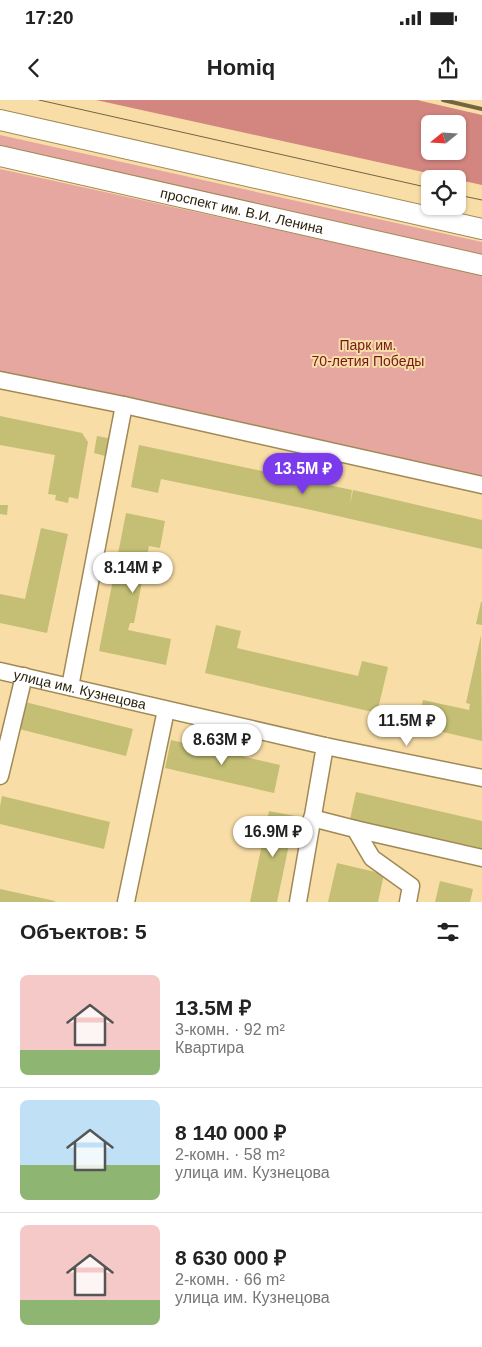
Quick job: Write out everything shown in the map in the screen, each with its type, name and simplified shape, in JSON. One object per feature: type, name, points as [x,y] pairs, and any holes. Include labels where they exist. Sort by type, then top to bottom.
[{"type":"main road","points":[[0,120],[482,229]]},
{"type":"main road","name":"проспект им. В.И. Ленина","points":[[0,156],[482,264]]},
{"type":"street","points":[[0,380],[124,405],[482,485]]},
{"type":"street","points":[[70,687],[124,405]]},
{"type":"street","name":"улица им. Кузнецова","points":[[0,671],[325,746],[482,778]]},
{"type":"street","points":[[0,776],[24,676]]},
{"type":"street","points":[[126,902],[166,710]]},
{"type":"street","points":[[298,902],[325,746]]},
{"type":"street","points":[[312,818],[482,858]]},
{"type":"street","points":[[355,829],[372,858],[411,886],[408,902]]},
{"type":"green space","points":[[0,135],[482,242],[482,255],[0,148]]},
{"type":"green space","name":"Парк им. 70-летия Победы","points":[[0,169],[482,275],[482,483],[0,378]]},
{"type":"shaded area","points":[[96,100],[417,100],[482,115],[482,185],[466,181],[466,170],[421,170],[421,172]]},
{"type":"building","points":[[0,416],[82,433],[88,442],[78,499],[69,497],[68,503],[55,500],[56,495],[48,494],[55,455],[0,445]]},
{"type":"building","points":[[97,436],[113,439],[109,457],[94,453]]},
{"type":"building","points":[[139,445],[352,490],[350,505],[353,490],[482,520],[482,549],[307,509],[161,479],[158,493],[131,487]]},
{"type":"building","points":[[0,505],[8,505],[7,515],[0,514]]},
{"type":"building","points":[[126,513],[165,521],[160,548],[149,546],[134,623],[130,623],[128,630],[171,639],[166,665],[99,651]]},
{"type":"building","points":[[41,528],[68,534],[47,633],[0,623],[0,594],[25,599]]},
{"type":"building","points":[[482,602],[482,625],[476,624]]},
{"type":"building","points":[[216,625],[241,631],[237,648],[358,676],[362,661],[388,667],[377,713],[205,673]]},
{"type":"building","points":[[481,635],[482,741],[417,726],[423,700],[469,710],[470,704],[466,703]]},
{"type":"building","points":[[25,702],[133,729],[126,756],[19,729]]},
{"type":"building","points":[[171,740],[280,765],[274,793],[165,768]]},
{"type":"building","points":[[356,792],[482,821],[482,850],[350,819]]},
{"type":"building","points":[[2,796],[110,822],[104,849],[0,824]]},
{"type":"building","points":[[269,811],[295,816],[277,902],[250,902]]},
{"type":"building","points":[[337,863],[384,874],[378,902],[328,902]]},
{"type":"building","points":[[440,881],[473,889],[470,902],[435,902]]},
{"type":"building","points":[[0,889],[55,901],[55,902],[0,902]]},
{"type":"tram line","points":[[39,100],[421,186]]},
{"type":"tram line","points":[[466,197],[482,200]]},
{"type":"railway","points":[[443,100],[482,109]]}]
